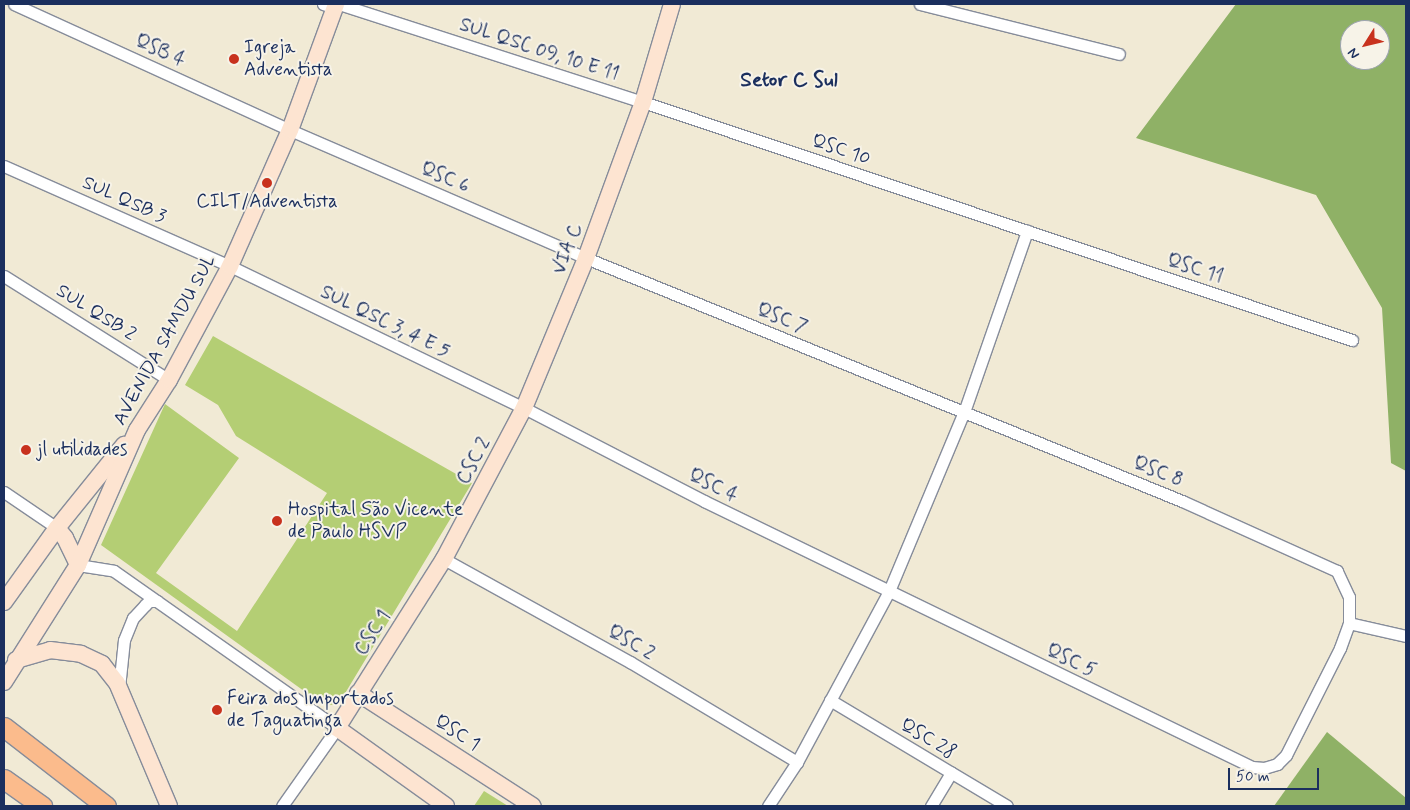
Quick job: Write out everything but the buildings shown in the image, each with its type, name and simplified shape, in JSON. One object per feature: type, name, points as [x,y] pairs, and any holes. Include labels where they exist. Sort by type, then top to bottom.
[{"type":"main road","points":[[643,102],[672,4]]},
{"type":"main road","name":"AVENIDA SAMDU SUL","points":[[4,682],[78,565],[137,430],[169,380],[230,266],[290,130],[333,5]]},
{"type":"main road","name":"VIA C","points":[[524,408],[586,258],[643,102]]},
{"type":"main road","name":"CSC 2","points":[[444,559],[524,408]]},
{"type":"main road","points":[[4,602],[57,528],[137,430]]},
{"type":"main road","points":[[57,528],[65,538],[78,565]]},
{"type":"main road","name":"CSC 1","points":[[337,728],[444,559]]},
{"type":"main road","points":[[4,663],[50,650],[81,654],[102,664],[119,688],[169,806]]},
{"type":"main road","name":"QSC 1","points":[[358,694],[533,806]]},
{"type":"main road","points":[[4,727],[106,806]]},
{"type":"main road","points":[[337,728],[446,806]]},
{"type":"main road","points":[[4,780],[42,806]]},
{"type":"street","name":"QSB 4","points":[[14,4],[290,130]]},
{"type":"street","points":[[920,4],[1118,54]]},
{"type":"street","name":"SUL QSC 09, 10 E 11","points":[[333,5],[643,102]]},
{"type":"street","name":"QSC 10","points":[[643,102],[1027,231]]},
{"type":"street","name":"QSC 6","points":[[290,130],[586,258]]},
{"type":"street","name":"SUL QSB 3","points":[[4,166],[230,266]]},
{"type":"street","points":[[768,806],[797,762],[888,591],[964,412],[1027,231]]},
{"type":"street","name":"QSC 11","points":[[1027,231],[1352,340]]},
{"type":"street","name":"QSC 7","points":[[586,258],[964,412]]},
{"type":"street","name":"SUL QSC 3, 4 E 5","points":[[230,266],[524,408]]},
{"type":"street","name":"SUL QSB 2","points":[[4,276],[169,380]]},
{"type":"street","name":"QSC 4","points":[[524,408],[704,501],[888,591]]},
{"type":"street","name":"QSC 8","points":[[964,412],[1182,501],[1337,571]]},
{"type":"street","points":[[4,492],[57,528]]},
{"type":"street","name":"QSC 2","points":[[444,559],[630,662],[797,762]]},
{"type":"street","points":[[78,565],[114,571],[337,728],[282,806]]},
{"type":"street","name":"QSC 5","points":[[888,591],[1238,762],[1252,767],[1264,768],[1278,764],[1286,755],[1340,648],[1349,623],[1349,598],[1337,571]]},
{"type":"street","points":[[119,688],[124,640],[133,618],[149,601],[157,601]]},
{"type":"street","points":[[1349,623],[1406,636]]},
{"type":"street","name":"QSC 28","points":[[830,700],[1007,806]]},
{"type":"street","points":[[930,806],[952,773]]},
{"type":"green space","points":[[1236,4],[1406,4],[1406,471],[1391,463],[1382,308],[1316,195],[1136,138]]},
{"type":"green space","name":"Hospital São Vicente de Paulo HSVP","points":[[213,336],[472,483],[341,700],[333,705],[322,704],[101,545],[165,404],[239,458],[156,573],[237,631],[327,493],[236,436],[218,405],[185,385]]},
{"type":"green space","points":[[1327,732],[1406,798],[1406,806],[1274,806]]},
{"type":"green space","points":[[484,791],[508,806],[474,806]]},
{"type":"place","name":"Igreja Adventista","points":[[234,59]]},
{"type":"place","name":"CILT/Adventista","points":[[267,183]]},
{"type":"place","name":"jl utilidades","points":[[26,450]]},
{"type":"place","name":"Hospital São Vicente de Paulo HSVP","points":[[277,521]]},
{"type":"place","name":"Feira dos Importados de Taguatinga","points":[[217,710]]},
{"type":"district","name":"Setor C Sul","points":[[789,80]]}]
